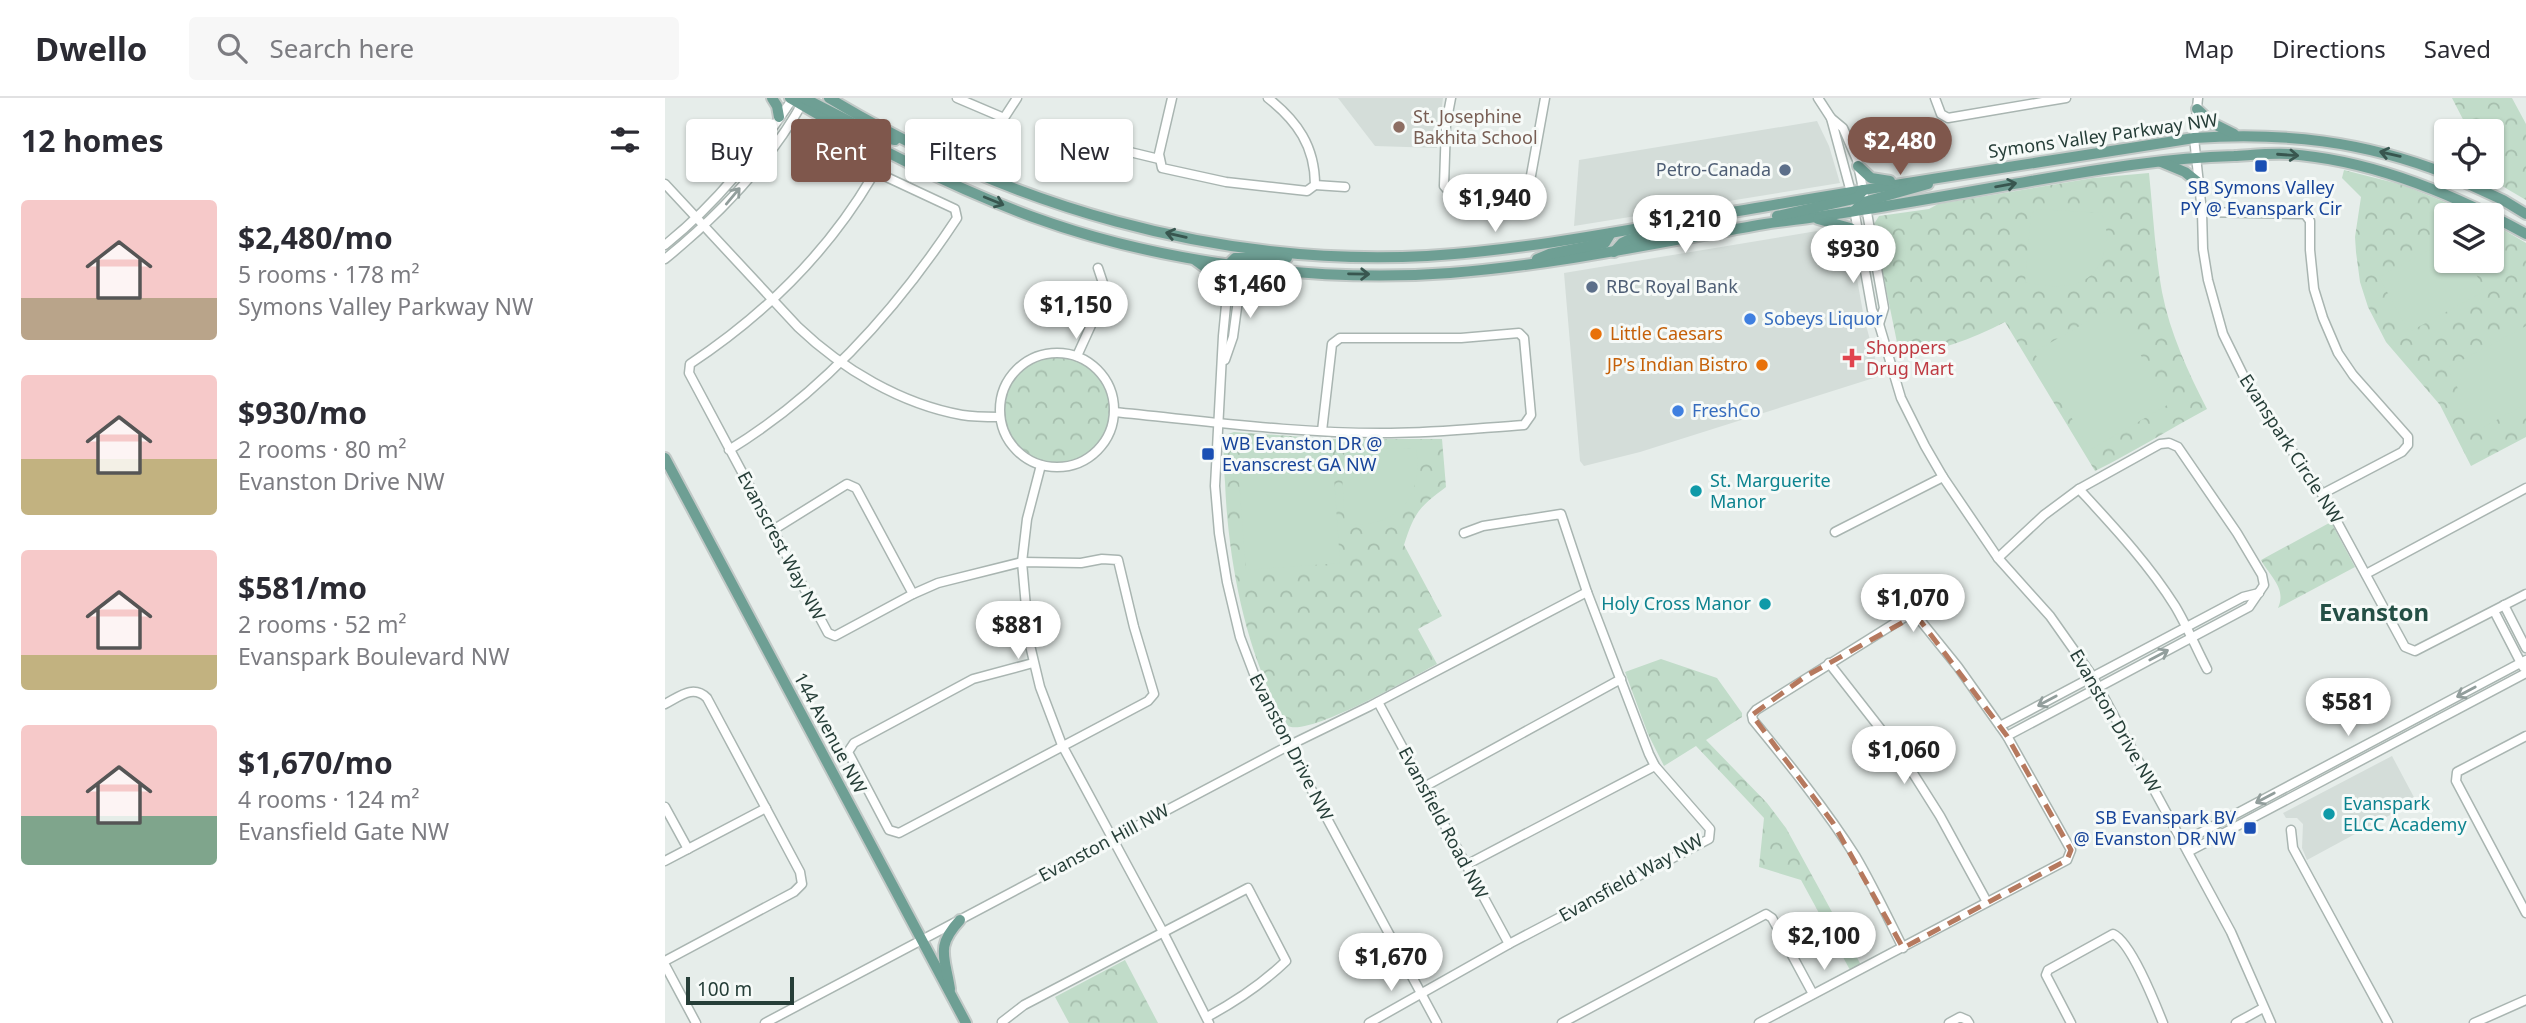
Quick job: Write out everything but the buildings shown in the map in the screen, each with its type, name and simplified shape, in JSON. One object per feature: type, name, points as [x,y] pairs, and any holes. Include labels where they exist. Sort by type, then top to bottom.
[{"type":"main road","points":[[772,98],[779,117]]},
{"type":"main road","name":"Symons Valley Parkway NW","points":[[829,98],[905,141]]},
{"type":"main road","points":[[841,98],[854,113]]},
{"type":"main road","points":[[798,99],[880,137],[905,141]]},
{"type":"main road","name":"Symons Valley Parkway NW","points":[[798,99],[900,159],[1034,217],[1110,240],[1193,259],[1230,264],[1243,257],[1336,259],[1487,251],[1730,212],[1859,200],[2195,157],[2287,154],[2345,162],[2413,182],[2486,212],[2526,234]]},
{"type":"main road","points":[[2197,103],[2212,123],[2237,135]]},
{"type":"main road","name":"Symons Valley Parkway NW","points":[[1000,182],[1037,198],[1122,223],[1219,245],[1243,257],[1337,274],[1392,275],[1518,266],[1614,252],[1767,223],[1812,218],[1903,183],[2194,138],[2237,135],[2332,141],[2404,157],[2434,169]]},
{"type":"main road","points":[[2158,161],[2185,172],[2200,184]]},
{"type":"main road","points":[[1858,166],[1871,178],[1903,183]]},
{"type":"main road","points":[[1767,223],[1773,217],[1913,190],[1944,178]]},
{"type":"main road","points":[[2479,189],[2526,214]]},
{"type":"main road","points":[[1614,252],[1628,240],[1706,222],[1730,212]]},
{"type":"main road","points":[[1812,218],[1847,226],[1859,234]]},
{"type":"main road","points":[[1518,266],[1549,254],[1605,243],[1611,233]]},
{"type":"main road","points":[[1193,259],[1217,276],[1227,287]]},
{"type":"main road","name":"144 Avenue NW","points":[[665,458],[966,1023]]},
{"type":"main road","points":[[951,995],[944,941],[960,920]]},
{"type":"street","points":[[957,98],[1004,118],[1017,98]]},
{"type":"street","points":[[1172,98],[1159,159],[1162,168],[1226,182],[1307,191],[1315,184],[1345,187]]},
{"type":"street","points":[[1268,98],[1293,119],[1303,133],[1315,168],[1315,184]]},
{"type":"street","points":[[1451,98],[1446,124],[1444,186],[1450,193],[1523,186],[1530,181],[1545,98]]},
{"type":"street","points":[[1818,98],[1831,118],[1859,200]]},
{"type":"street","points":[[1935,98],[1941,114],[1948,118],[2066,98]]},
{"type":"street","points":[[665,259],[700,222],[743,169],[779,117],[798,99]]},
{"type":"street","points":[[665,245],[728,203],[758,166],[798,99]]},
{"type":"street","name":"Evanspark Circle NW","points":[[2197,103],[2194,138],[2200,184],[2203,249],[2208,280],[2223,334],[2252,393],[2322,494],[2405,647],[2415,651],[2526,594]]},
{"type":"street","points":[[1831,118],[1843,128],[1858,166],[1859,200]]},
{"type":"street","points":[[1133,153],[1159,159]]},
{"type":"street","points":[[729,450],[801,398],[842,361],[879,322],[926,264],[957,218],[955,209],[880,174],[873,177],[834,233],[773,300]]},
{"type":"street","points":[[665,184],[820,347],[868,380],[902,397],[964,415],[1000,417]]},
{"type":"street","name":"Evanston Drive NW","points":[[1859,200],[1859,234],[1872,310],[1879,324],[1901,398],[1943,477],[1998,558],[2050,616],[2099,687],[2231,932],[2271,1023]]},
{"type":"street","name":"Evanston Drive NW","points":[[1859,200],[1884,308],[1879,324]]},
{"type":"street","points":[[2202,212],[2305,214],[2310,221],[2314,289],[2323,318],[2339,353],[2353,375],[2408,437],[2408,445],[2402,452],[2322,494]]},
{"type":"street","name":"Evanston Drive NW","points":[[1223,366],[1233,337],[1243,257]]},
{"type":"street","name":"Evanston Drive NW","points":[[1230,264],[1223,336],[1215,486],[1227,582],[1240,636],[1259,687],[1288,746],[1437,1023]]},
{"type":"street","points":[[1077,356],[1092,323],[1103,283],[1098,268]]},
{"type":"street","name":"Evanscrest Way NW","points":[[773,300],[727,340],[690,364],[689,373],[828,633],[835,636],[912,594],[938,583],[1023,562],[1081,563],[1102,559],[1118,560],[1133,627],[1154,694],[1148,701],[1062,745]]},
{"type":"street","points":[[1114,412],[1322,431],[1391,433],[1524,425],[1531,415],[1524,338],[1518,333],[1461,338],[1340,338],[1332,344],[1322,431]]},
{"type":"street","points":[[1058,352],[1077,356],[1093,365],[1105,378],[1112,395],[1114,412],[1108,434],[1096,452],[1070,466],[1056,467],[1041,465],[1026,458],[1013,447],[1004,433],[1000,417],[1000,397],[1008,379],[1021,364],[1038,355],[1058,352]]},
{"type":"street","points":[[1998,558],[2044,515],[2079,489],[2160,444],[2174,444],[2218,505],[2262,575],[2264,585],[2249,607],[2007,736]]},
{"type":"street","points":[[1002,1022],[1024,1005],[1163,932],[1248,888],[1286,961],[1262,984],[1208,1020],[1163,932],[1062,745],[1033,663],[1026,616],[1023,562],[1027,519],[1041,465]]},
{"type":"street","points":[[1835,532],[1943,477]]},
{"type":"street","points":[[773,530],[846,484],[856,488],[912,594]]},
{"type":"street","points":[[2366,574],[2526,488]]},
{"type":"street","points":[[2079,489],[2143,561],[2187,627],[2207,669]]},
{"type":"street","name":"Evansfield Way NW","points":[[1370,1023],[1509,944],[1709,839],[1710,830],[1655,766],[1641,737],[1561,514],[1483,526],[1464,533]]},
{"type":"street","points":[[1288,746],[1587,592]]},
{"type":"street","points":[[2000,726],[2243,597],[2260,593]]},
{"type":"street","points":[[2504,605],[2526,648]]},
{"type":"street","points":[[2188,852],[2526,672],[2523,661],[2494,611]]},
{"type":"street","points":[[1759,1023],[1903,948],[2067,860],[2071,850],[2007,736],[1958,667],[1916,615],[1908,615],[1829,663],[1752,715],[1753,720],[1808,788],[1857,860],[1903,948]]},
{"type":"street","points":[[2183,842],[2523,661]]},
{"type":"street","points":[[1033,663],[986,674],[959,686],[854,743],[848,752],[889,830],[899,833],[1062,745]]},
{"type":"street","points":[[1829,663],[1904,759],[1940,816],[1987,902]]},
{"type":"street","points":[[1424,787],[1621,679]]},
{"type":"street","points":[[665,704],[689,691],[698,691],[704,695],[800,872],[802,884],[800,888],[665,963],[696,1023]]},
{"type":"street","name":"Evansfield Road NW","points":[[1378,702],[1509,944]]},
{"type":"street","points":[[2526,736],[2457,772],[2456,781],[2526,913]]},
{"type":"street","name":"Evanston Hill NW","points":[[765,1023],[775,1021],[920,940],[1288,746]]},
{"type":"street","points":[[1466,865],[1655,766]]},
{"type":"street","points":[[665,807],[688,849]]},
{"type":"street","points":[[665,861],[766,808]]},
{"type":"street","points":[[2291,830],[2293,848],[2388,1023]]},
{"type":"street","points":[[1562,1023],[1766,914],[1772,918],[1812,994]]},
{"type":"street","points":[[2071,1023],[2046,975],[2048,970],[2113,934],[2121,938],[2144,979],[2163,1023]]},
{"type":"street","points":[[2480,1022],[2526,1000]]},
{"type":"street","points":[[2236,1023],[2263,1009]]},
{"type":"street","points":[[1949,1023],[1960,1017],[1969,1023]]},
{"type":"highlighted area","points":[[1916,615],[2007,736],[2071,850],[2067,860],[1903,948],[1833,823],[1752,715],[1806,676]]},
{"type":"shaded area","name":"St. Josephine Bakhita School","points":[[1338,98],[1443,98],[1437,148],[1375,146]]},
{"type":"shaded area","points":[[1817,121],[1829,146],[1840,183],[1574,226],[1579,160]]},
{"type":"shaded area","points":[[1831,230],[1850,240],[1864,318],[1880,376],[1640,452],[1584,466],[1580,461],[1564,273]]},
{"type":"shaded area","points":[[2392,756],[2416,801],[2307,860],[2302,848],[2303,824],[2297,818],[2286,818],[2283,813]]},
{"type":"green space","points":[[2452,98],[2512,98],[2526,124],[2526,200],[2504,187],[2504,119],[2463,119]]},
{"type":"green space","points":[[2344,170],[2403,185],[2447,203],[2434,203],[2434,273],[2504,273],[2504,230],[2526,243],[2526,437],[2471,466],[2440,405],[2386,342],[2368,307],[2360,282],[2355,237],[2361,197],[2342,178]]},
{"type":"green space","points":[[2149,173],[2165,307],[2180,352],[2207,409],[2095,471],[2005,322],[1954,344],[1900,357],[1874,230],[1879,216],[2093,178]]},
{"type":"green space","points":[[2038,209],[2102,213],[2107,244],[2098,267],[2090,276],[2071,285],[2048,286],[2025,282],[2031,214]]},
{"type":"green space","points":[[2434,247],[2434,273],[2475,273],[2485,291],[2409,332],[2379,277]]},
{"type":"green space","points":[[2113,307],[2169,404],[2090,450],[2034,352]]},
{"type":"green space","points":[[2526,326],[2526,404],[2480,429],[2447,368]]},
{"type":"green space","points":[[1057,357],[1077,361],[1095,372],[1106,390],[1110,410],[1106,430],[1095,448],[1077,459],[1057,463],[1037,459],[1019,448],[1008,430],[1004,410],[1008,390],[1019,372],[1037,361]]},
{"type":"green space","points":[[1234,432],[1332,439],[1442,439],[1446,487],[1419,511],[1404,545],[1442,616],[1418,629],[1437,664],[1338,715],[1299,727],[1288,726],[1273,699],[1250,640],[1235,576],[1223,458],[1228,434]]},
{"type":"green space","points":[[1332,448],[1340,563],[1246,570],[1237,455]]},
{"type":"green space","points":[[1416,448],[1418,469],[1414,489],[1401,509],[1382,520],[1345,525],[1341,458],[1347,450]]},
{"type":"green space","points":[[2331,522],[2355,567],[2278,608],[2279,589],[2261,560]]},
{"type":"green space","points":[[1661,659],[1717,678],[1742,713],[1742,717],[1706,740],[1767,803],[1786,828],[1861,965],[1850,970],[1801,880],[1759,867],[1764,818],[1696,746],[1664,766],[1648,734],[1625,672]]},
{"type":"green space","points":[[1125,960],[1158,1023],[1069,1023],[1055,997]]},
{"type":"place","name":"St. Josephine Bakhita School","points":[[1399,127]]},
{"type":"place","name":"SB Symons Valley PY @ Evanspark Cir","points":[[2261,166]]},
{"type":"place","name":"Petro-Canada","points":[[1785,170]]},
{"type":"place","name":"RBC Royal Bank","points":[[1592,287]]},
{"type":"place","name":"Sobeys Liquor","points":[[1750,319]]},
{"type":"place","name":"Little Caesars","points":[[1596,334]]},
{"type":"place","name":"Shoppers Drug Mart","points":[[1852,358]]},
{"type":"place","name":"JP's Indian Bistro","points":[[1762,365]]},
{"type":"place","name":"FreshCo","points":[[1678,411]]},
{"type":"place","name":"WB Evanston DR @ Evanscrest GA NW","points":[[1208,454]]},
{"type":"place","name":"St. Marguerite Manor","points":[[1696,491]]},
{"type":"place","name":"Holy Cross Manor","points":[[1765,604]]},
{"type":"place","name":"Evanspark ELCC Academy","points":[[2329,814]]},
{"type":"place","name":"SB Evanspark BV @ Evanston DR NW","points":[[2250,828]]},
{"type":"district","name":"Evanston","points":[[2374,613]]}]
